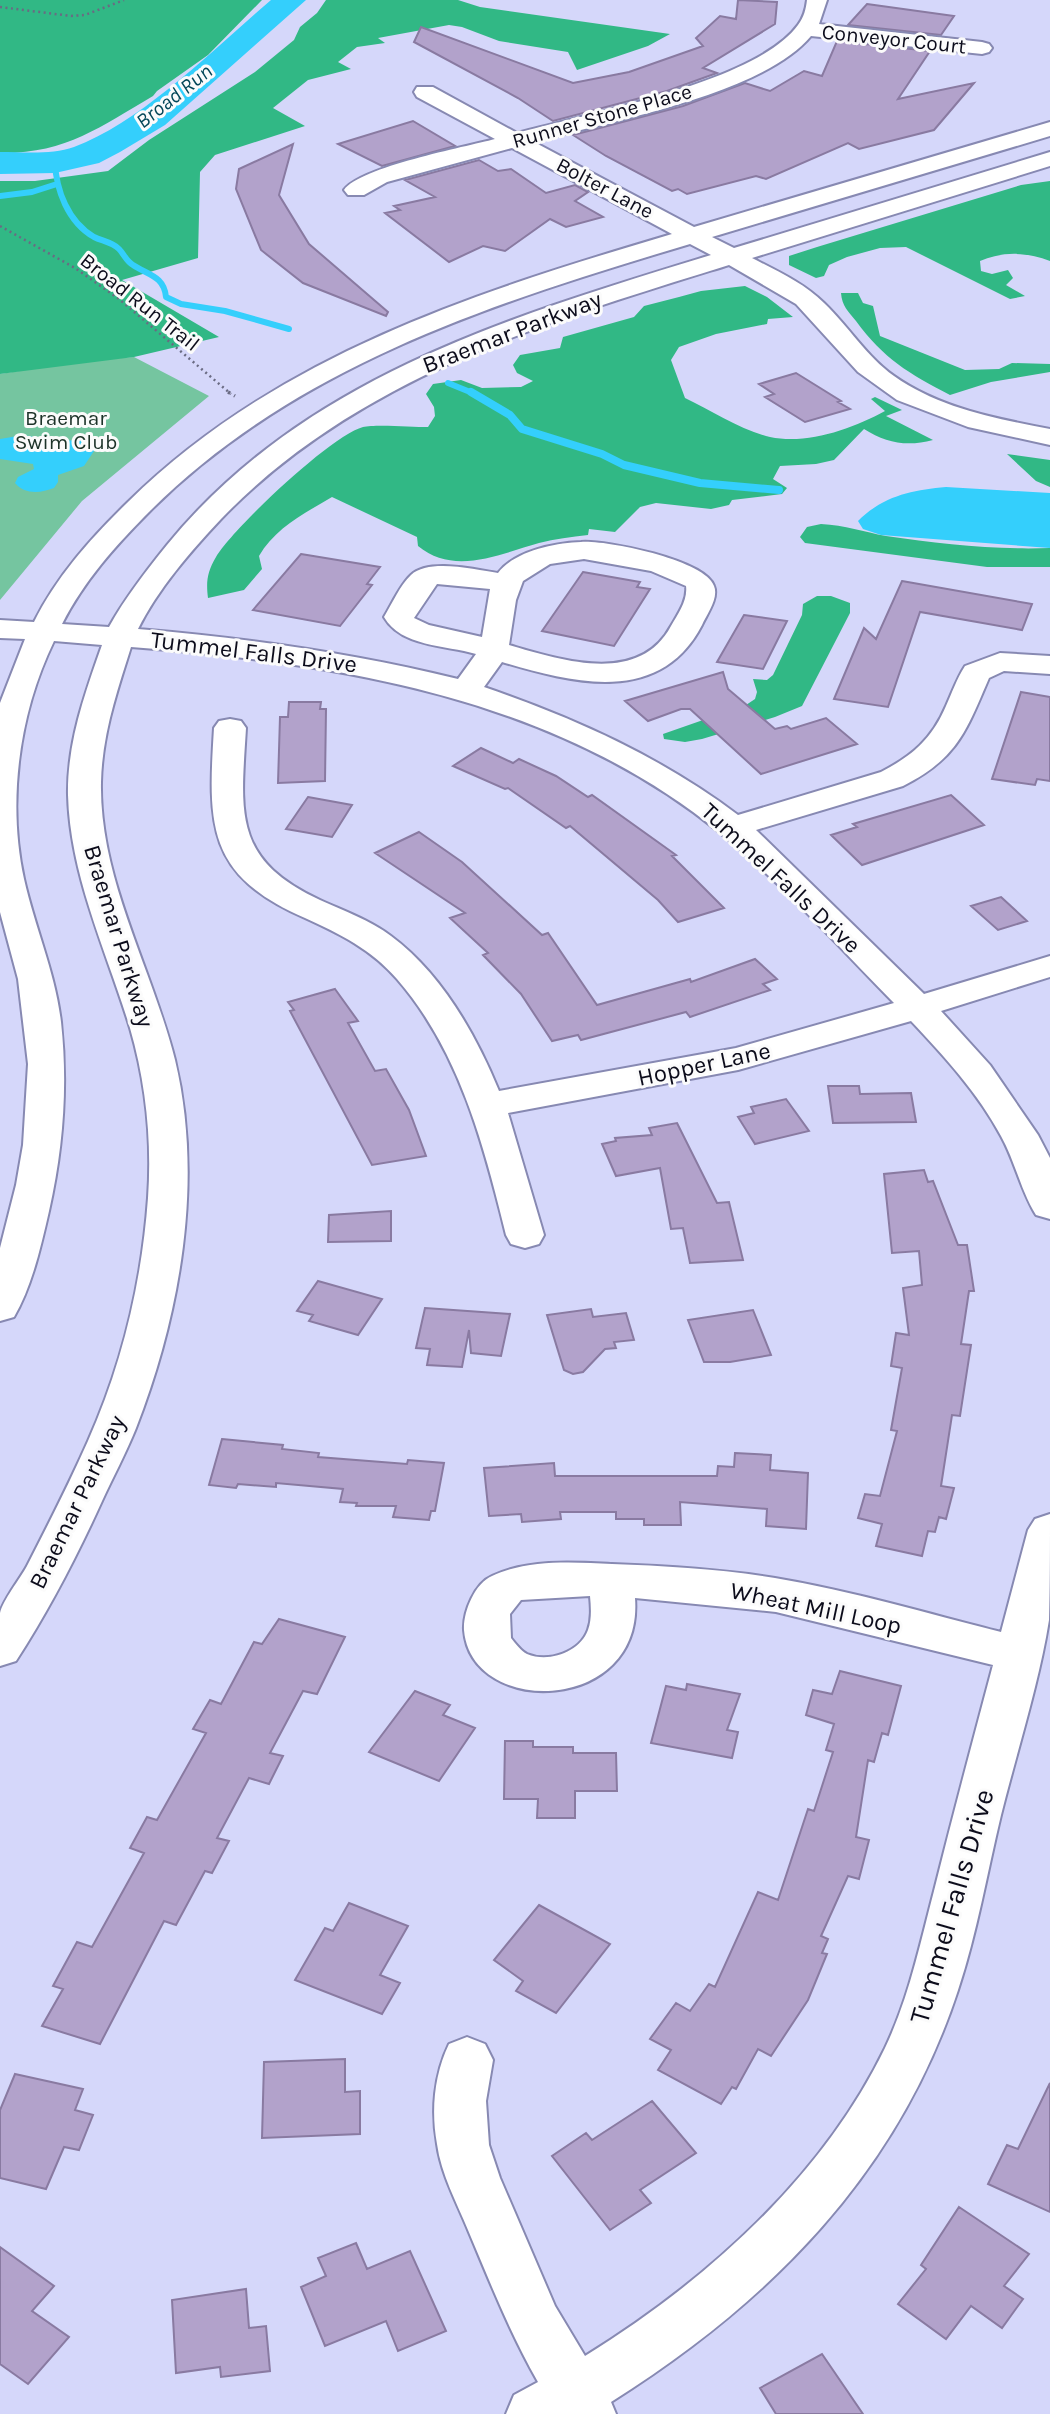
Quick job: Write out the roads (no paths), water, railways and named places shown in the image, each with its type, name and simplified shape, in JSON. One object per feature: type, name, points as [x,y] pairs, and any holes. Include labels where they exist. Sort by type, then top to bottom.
[{"type":"street","name":"Runner Stone Place","points":[[356,190],[379,177],[715,84],[768,60],[790,45],[806,29],[816,11],[817,0]]},
{"type":"street","name":"Conveyor Court","points":[[806,29],[982,48]]},
{"type":"street","name":"Bolter Lane","points":[[425,92],[732,256],[811,303],[830,321],[850,351],[887,383],[950,412],[1018,432],[1050,437]]},
{"type":"street","name":"Braemar Parkway","points":[[0,1307],[21,1252],[39,1181],[47,1114],[47,1066],[36,978],[8,879],[0,835],[8,728],[25,674],[43,632],[65,592],[92,554],[141,500],[168,475],[256,409],[351,355],[458,309],[693,235],[1050,129]]},
{"type":"street","name":"Braemar Parkway","points":[[0,1649],[63,1540],[118,1422],[151,1310],[165,1225],[168,1177],[164,1104],[158,1063],[134,983],[107,910],[90,845],[84,807],[88,752],[99,699],[120,637],[148,588],[177,548],[218,503],[260,466],[324,419],[440,356],[497,332],[732,256],[1050,159]]},
{"type":"street","points":[[465,689],[482,670],[494,649],[506,583],[513,574],[535,561],[570,551],[584,551],[676,569],[697,581],[701,587],[701,596],[673,647],[660,658],[623,672],[591,673],[572,670],[494,649],[411,629],[402,624],[399,617],[422,580],[431,575],[506,583]]},
{"type":"street","name":"Tummel Falls Drive","points":[[0,629],[237,645],[376,667],[465,689],[552,720],[614,749],[664,777],[733,827],[918,1008],[970,1062],[1004,1108],[1048,1192]]},
{"type":"street","points":[[733,827],[892,779],[917,768],[935,754],[945,741],[976,672],[1000,662],[1050,665]]},
{"type":"street","points":[[230,729],[227,787],[230,821],[239,853],[252,870],[271,886],[387,948],[422,987],[461,1048],[487,1105],[507,1159],[525,1236]]},
{"type":"street","name":"Hopper Lane","points":[[487,1105],[738,1059],[918,1008],[1050,966]]},
{"type":"street","name":"Tummel Falls Drive","points":[[566,2407],[681,2325],[752,2264],[824,2186],[864,2131],[904,2061],[933,1989],[1050,1530]]},
{"type":"street","name":"Wheat Mill Loop","points":[[611,1581],[703,1585],[776,1595],[1019,1654]]},
{"type":"street","points":[[467,2060],[460,2101],[463,2145],[473,2178],[536,2324],[566,2407]]},
{"type":"water","points":[[24,435],[52,441],[88,440],[98,445],[84,466],[58,475],[54,488],[33,492],[23,490],[15,483],[18,477],[34,469],[33,464],[0,459],[0,439]]},
{"type":"water","points":[[946,487],[1050,493],[1050,548],[881,535],[863,529],[858,521],[888,500],[921,490]]},
{"type":"waterway","name":"Broad Run","points":[[0,163],[55,162],[86,155],[107,144],[153,118],[290,0]]},
{"type":"waterway","points":[[55,162],[61,194],[77,223],[94,237],[116,247],[131,263],[159,280],[166,297],[181,304],[225,311],[289,329]]},
{"type":"waterway","points":[[0,196],[32,192],[57,184]]},
{"type":"waterway","points":[[448,383],[473,393]]},
{"type":"waterway","points":[[473,393],[510,415],[522,429],[602,454],[624,465],[700,483],[779,490]]},
{"type":"park label","name":"Braemar Swim Club","points":[[66,430]]}]
